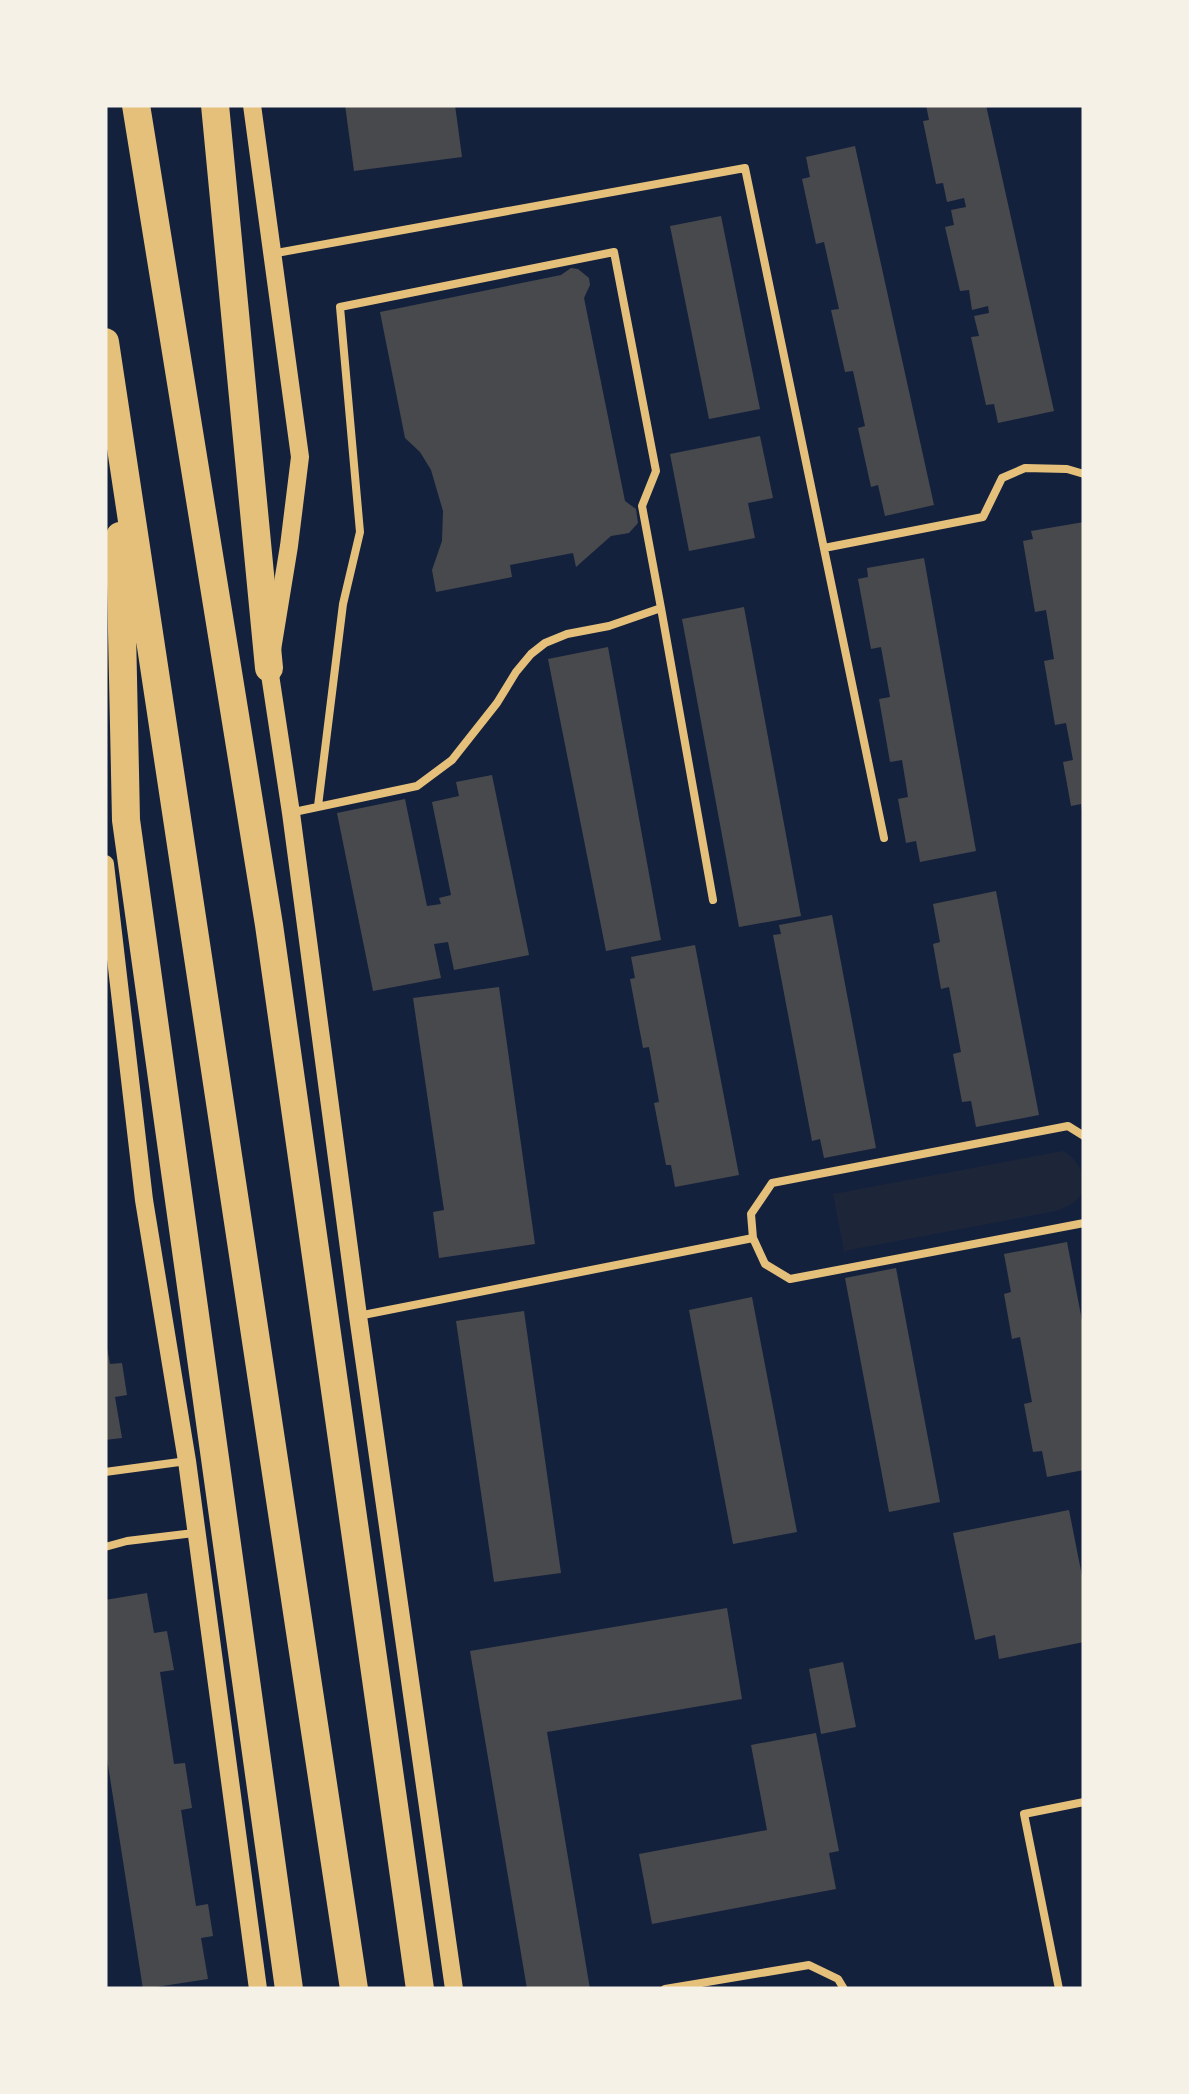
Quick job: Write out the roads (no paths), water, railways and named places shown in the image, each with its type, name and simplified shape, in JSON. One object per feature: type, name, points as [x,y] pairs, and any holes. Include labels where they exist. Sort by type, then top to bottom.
[{"type":"highway","points":[[136,105],[269,925],[420,1989]]},
{"type":"highway","points":[[215,105],[270,668]]},
{"type":"highway","points":[[105,342],[354,1989]]},
{"type":"highway","points":[[118,425],[126,820],[290,1989]]},
{"type":"street","points":[[252,105],[300,457],[270,668],[454,1989]]},
{"type":"street","points":[[105,864],[144,1200],[186,1460],[258,1989]]},
{"type":"lane","points":[[271,254],[744,168],[884,838]]},
{"type":"lane","points":[[318,806],[343,604],[360,532],[340,307],[614,252],[656,471],[642,506],[713,900]]},
{"type":"lane","points":[[824,548],[984,516],[1002,478],[1025,468],[1067,469],[1084,474]]},
{"type":"lane","points":[[291,812],[417,786],[452,760],[498,703],[524,662],[545,643],[661,608]]},
{"type":"lane","points":[[1084,1136],[1068,1126],[772,1183],[750,1214],[753,1238],[765,1264],[790,1279],[1084,1223]]},
{"type":"lane","points":[[358,1316],[753,1238]]},
{"type":"lane","points":[[105,1472],[186,1460]]},
{"type":"lane","points":[[105,1547],[195,1533]]},
{"type":"lane","points":[[1059,1989],[1024,1814],[1084,1802]]},
{"type":"lane","points":[[665,1989],[808,1965],[838,1979],[844,1989]]}]
